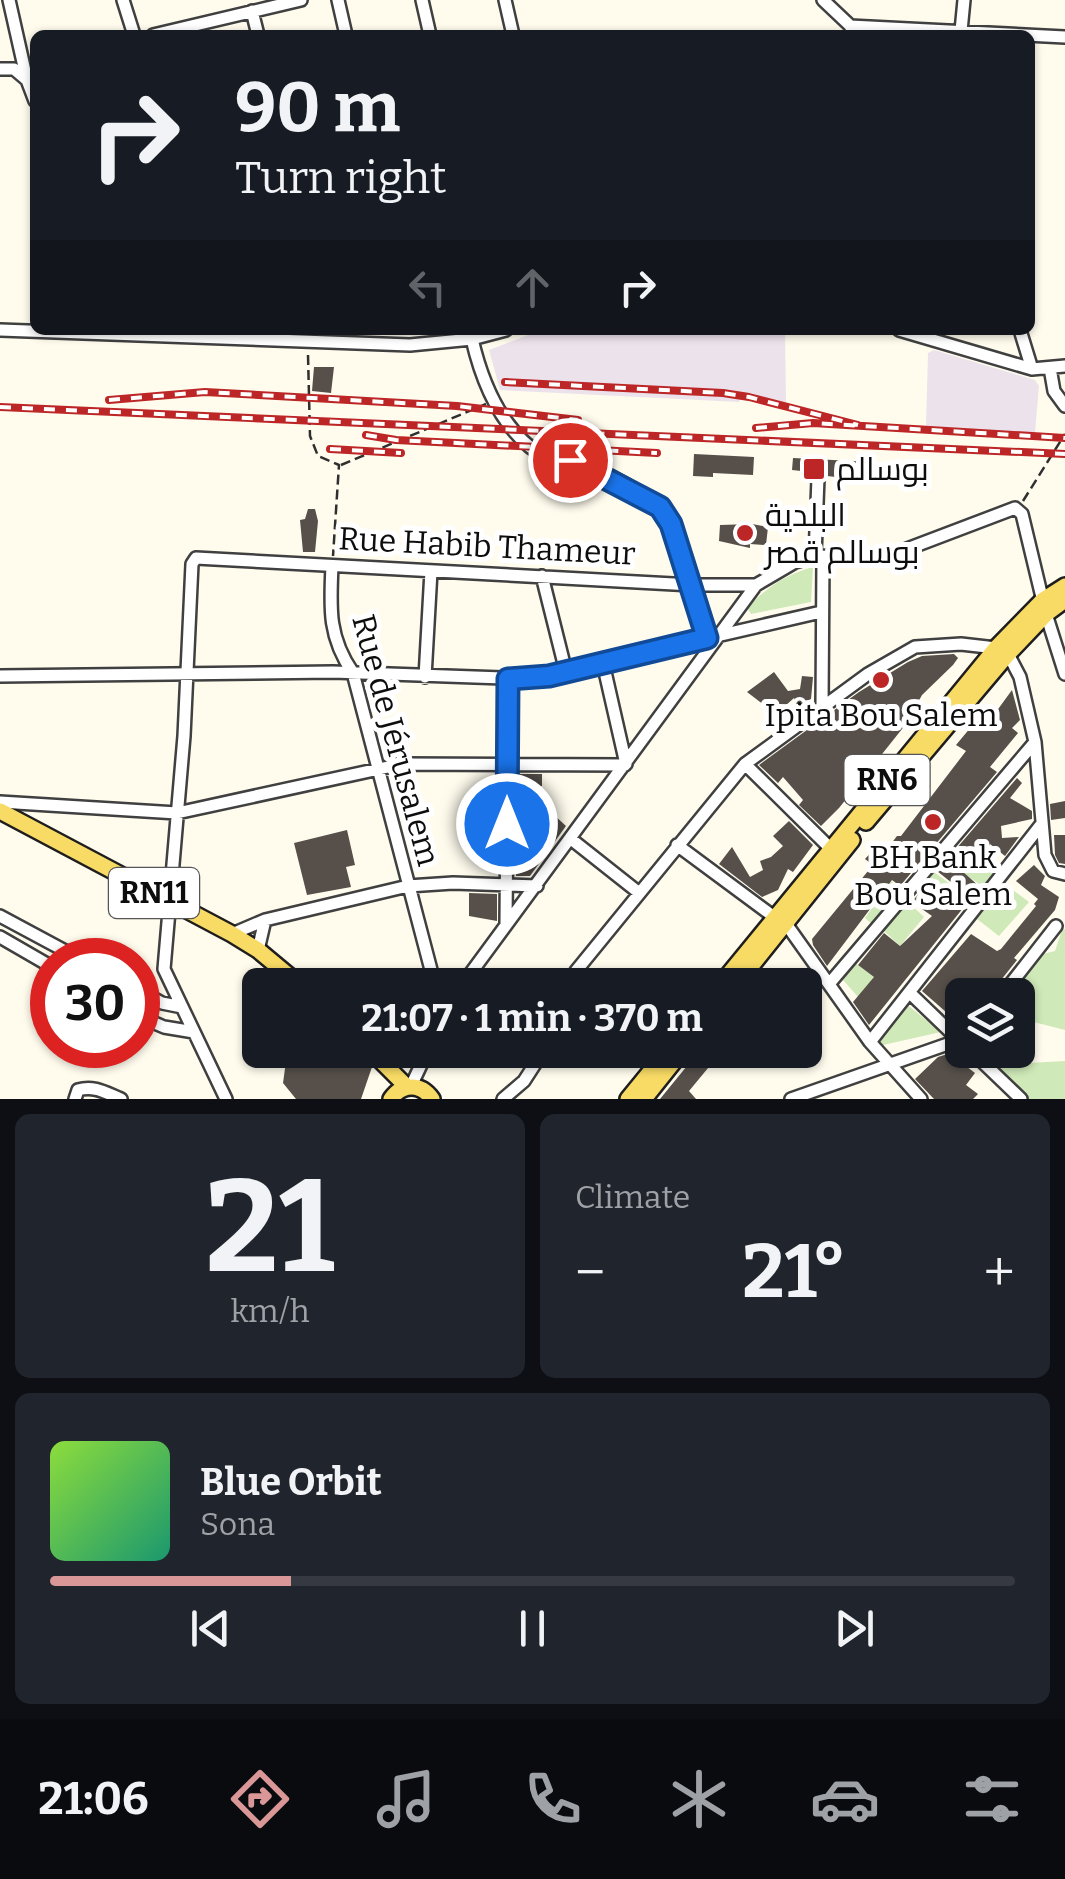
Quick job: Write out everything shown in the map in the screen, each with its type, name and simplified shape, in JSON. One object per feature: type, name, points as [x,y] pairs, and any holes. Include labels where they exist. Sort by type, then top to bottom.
[{"type":"main road","name":"RN6","points":[[1046,615],[1065,586]]},
{"type":"main road","name":"RN6","points":[[748,968],[832,849],[1002,651],[1065,600]]},
{"type":"main road","name":"RN6","points":[[736,968],[779,922],[926,740]]},
{"type":"main road","name":"RN11","points":[[0,812],[232,934],[280,968]]},
{"type":"main road","points":[[389,1068],[412,1092],[446,1099]]},
{"type":"main road","points":[[628,1099],[653,1068]]},
{"type":"main road","points":[[644,1099],[669,1068]]},
{"type":"street","points":[[9,0],[30,88]]},
{"type":"street","points":[[124,0],[133,30]]},
{"type":"street","points":[[188,30],[301,0]]},
{"type":"street","points":[[338,0],[345,30]]},
{"type":"street","points":[[422,0],[429,30]]},
{"type":"street","points":[[505,0],[512,30]]},
{"type":"street","points":[[823,0],[855,30]]},
{"type":"street","points":[[961,30],[964,0]]},
{"type":"street","points":[[252,11],[257,30]]},
{"type":"street","points":[[1035,35],[1065,37]]},
{"type":"street","points":[[0,70],[14,69],[27,80]]},
{"type":"street","points":[[0,330],[30,331]]},
{"type":"street","points":[[223,335],[322,344],[410,345],[478,335],[481,379],[530,447],[570,460],[660,507],[671,524],[714,637]]},
{"type":"street","points":[[320,335],[322,344]]},
{"type":"street","points":[[916,335],[1032,369],[1065,366]]},
{"type":"street","points":[[1022,335],[1032,369]]},
{"type":"street","points":[[1050,368],[1054,391],[1065,406]]},
{"type":"street","points":[[818,478],[822,706]]},
{"type":"street","points":[[1018,508],[1065,674]]},
{"type":"street","name":"Rue Habib Thameur","points":[[186,674],[192,564],[202,556],[692,585],[756,584],[795,562],[819,557],[886,557],[1018,508]]},
{"type":"street","name":"Rue de Jérusalem","points":[[332,566],[332,625],[339,652],[354,672],[430,968]]},
{"type":"street","points":[[425,676],[431,571]]},
{"type":"street","points":[[542,576],[566,672]]},
{"type":"street","points":[[474,968],[756,584]]},
{"type":"street","points":[[0,676],[354,672],[530,679],[821,612]]},
{"type":"street","points":[[1046,615],[1065,622]]},
{"type":"street","points":[[579,968],[744,764],[822,706],[899,654],[916,647],[961,644],[1002,651],[1020,677],[1034,742],[1045,855],[1052,871],[1065,874]]},
{"type":"street","points":[[603,663],[626,764]]},
{"type":"street","points":[[186,674],[164,969],[226,1099]]},
{"type":"street","points":[[506,924],[508,679]]},
{"type":"street","points":[[829,984],[1034,742]]},
{"type":"street","points":[[0,802],[178,813],[376,768],[436,763],[626,764]]},
{"type":"street","points":[[744,764],[832,849]]},
{"type":"street","points":[[870,1042],[1040,826]]},
{"type":"street","points":[[570,839],[638,892]]},
{"type":"street","points":[[677,845],[779,922],[888,1066],[922,1099]]},
{"type":"street","points":[[232,934],[266,920],[408,886],[537,886]]},
{"type":"street","points":[[0,916],[41,938]]},
{"type":"street","points":[[258,950],[266,920]]},
{"type":"street","points":[[1015,978],[1056,926]]},
{"type":"street","points":[[0,937],[30,954]]},
{"type":"street","points":[[911,994],[945,1025]]},
{"type":"street","points":[[160,1002],[182,1007]]},
{"type":"street","points":[[160,1026],[194,1032]]},
{"type":"street","points":[[791,1099],[945,1047]]},
{"type":"street","points":[[412,1092],[422,1068]]},
{"type":"street","points":[[504,1099],[535,1068]]},
{"type":"street","points":[[989,1068],[1021,1099]]},
{"type":"street","points":[[75,1099],[78,1090],[87,1088],[103,1090],[121,1099]]},
{"type":"path","points":[[308,343],[310,436],[318,456],[339,466],[494,400]]},
{"type":"path","points":[[1018,508],[1065,434]]},
{"type":"path","points":[[332,566],[339,466]]},
{"type":"shaded area","points":[[528,335],[785,335],[786,404],[743,393],[739,402],[500,390],[489,350]]},
{"type":"shaded area","points":[[934,350],[1035,380],[1039,386],[1035,433],[926,426],[928,353]]},
{"type":"green space","points":[[813,567],[811,602],[751,614],[747,608],[769,588]]},
{"type":"green space","points":[[974,856],[996,872],[984,887],[967,876],[960,884],[954,880]]},
{"type":"green space","points":[[930,869],[953,886],[940,898],[921,882]]},
{"type":"green space","points":[[891,881],[899,888],[873,925],[865,918]]},
{"type":"green space","points":[[1005,884],[1029,902],[999,936],[977,919]]},
{"type":"green space","points":[[906,900],[924,917],[900,946],[883,930]]},
{"type":"green space","points":[[1065,929],[1065,1030],[1035,1022],[1035,978],[1024,978],[1043,954],[1055,951]]},
{"type":"green space","points":[[855,963],[874,977],[859,998],[843,980]]},
{"type":"green space","points":[[905,1003],[941,1032],[883,1045],[877,1039]]},
{"type":"green space","points":[[1065,1061],[1065,1099],[1027,1099],[997,1068],[1035,1068],[1035,1063]]},
{"type":"building","points":[[314,367],[334,367],[331,393],[312,391]]},
{"type":"building","points":[[694,454],[754,457],[753,475],[693,476]]},
{"type":"building","points":[[793,458],[873,462],[873,473],[855,472],[855,478],[836,477],[817,469],[801,475],[801,471],[792,470]]},
{"type":"building","points":[[308,509],[315,509],[318,521],[315,552],[303,552],[300,520],[305,519]]},
{"type":"building","points":[[720,525],[768,527],[766,545],[750,544],[750,548],[719,541]]},
{"type":"building","points":[[954,654],[958,658],[953,665],[922,695],[906,724],[821,826],[799,805],[803,800],[783,777],[778,783],[759,765],[859,692],[908,662],[922,656]]},
{"type":"building","points":[[774,672],[788,691],[800,689],[802,676],[813,677],[811,699],[797,706],[794,698],[776,714],[747,692]]},
{"type":"building","points":[[1012,690],[1020,720],[1012,728],[1018,733],[990,767],[997,772],[900,886],[892,880],[827,966],[812,939],[873,865],[865,859],[876,847],[884,853],[901,836],[966,751],[956,745],[976,721],[985,727]]},
{"type":"building","points":[[517,774],[542,774],[542,786],[516,785]]},
{"type":"building","points":[[1017,778],[1022,783],[1010,798],[1032,811],[1032,819],[1001,826],[1002,838],[1019,837],[1005,856],[990,844],[980,861],[974,855],[962,871],[980,887],[869,1025],[853,1002],[874,977],[858,965],[884,933],[900,946],[932,916],[912,902],[923,888],[944,903],[957,887],[937,871]]},
{"type":"building","points":[[1065,801],[1065,818],[1051,820],[1050,804]]},
{"type":"building","points":[[553,814],[566,826],[530,876],[516,876],[516,837],[534,838],[534,827],[543,827]]},
{"type":"building","points":[[789,821],[813,845],[793,872],[788,869],[778,890],[762,897],[719,864],[732,847],[750,877],[763,870],[760,861],[783,846],[773,836]]},
{"type":"building","points":[[347,830],[355,865],[346,867],[351,887],[307,895],[294,843]]},
{"type":"building","points":[[1054,835],[1065,835],[1065,864],[1059,863],[1055,855]]},
{"type":"building","points":[[1034,865],[1045,876],[1041,885],[1059,897],[1055,910],[1014,958],[1017,960],[1003,978],[945,978],[945,1011],[922,991],[971,934],[997,951],[1001,949],[1038,899],[1016,881]]},
{"type":"building","points":[[469,893],[497,894],[497,921],[469,916]]},
{"type":"building","points":[[945,1055],[945,1068],[968,1068],[975,1073],[966,1085],[978,1094],[973,1099],[934,1099],[915,1079]]},
{"type":"building","points":[[285,1068],[372,1068],[361,1099],[296,1099],[283,1083]]},
{"type":"building","points":[[685,1068],[708,1068],[689,1091],[696,1099],[660,1099]]},
{"type":"railway","points":[[505,382],[723,393],[858,425]]},
{"type":"railway","points":[[109,400],[205,392],[457,406],[578,420]]},
{"type":"railway","points":[[0,407],[1065,454]]},
{"type":"railway","points":[[756,428],[813,423],[1065,438]]},
{"type":"railway","points":[[366,435],[396,440],[657,453]]},
{"type":"railway","points":[[330,449],[401,453]]},
{"type":"place","name":"بوسالم","points":[[814,469]]},
{"type":"place","name":"البلدية بوسالم قصر","points":[[745,533]]},
{"type":"place","name":"Ipita Bou Salem","points":[[881,680]]},
{"type":"place","name":"BH Bank Bou Salem","points":[[933,822]]},
{"type":"route","points":[[507,824],[508,679],[549,676],[707,638],[671,524],[660,507],[570,460]]}]
